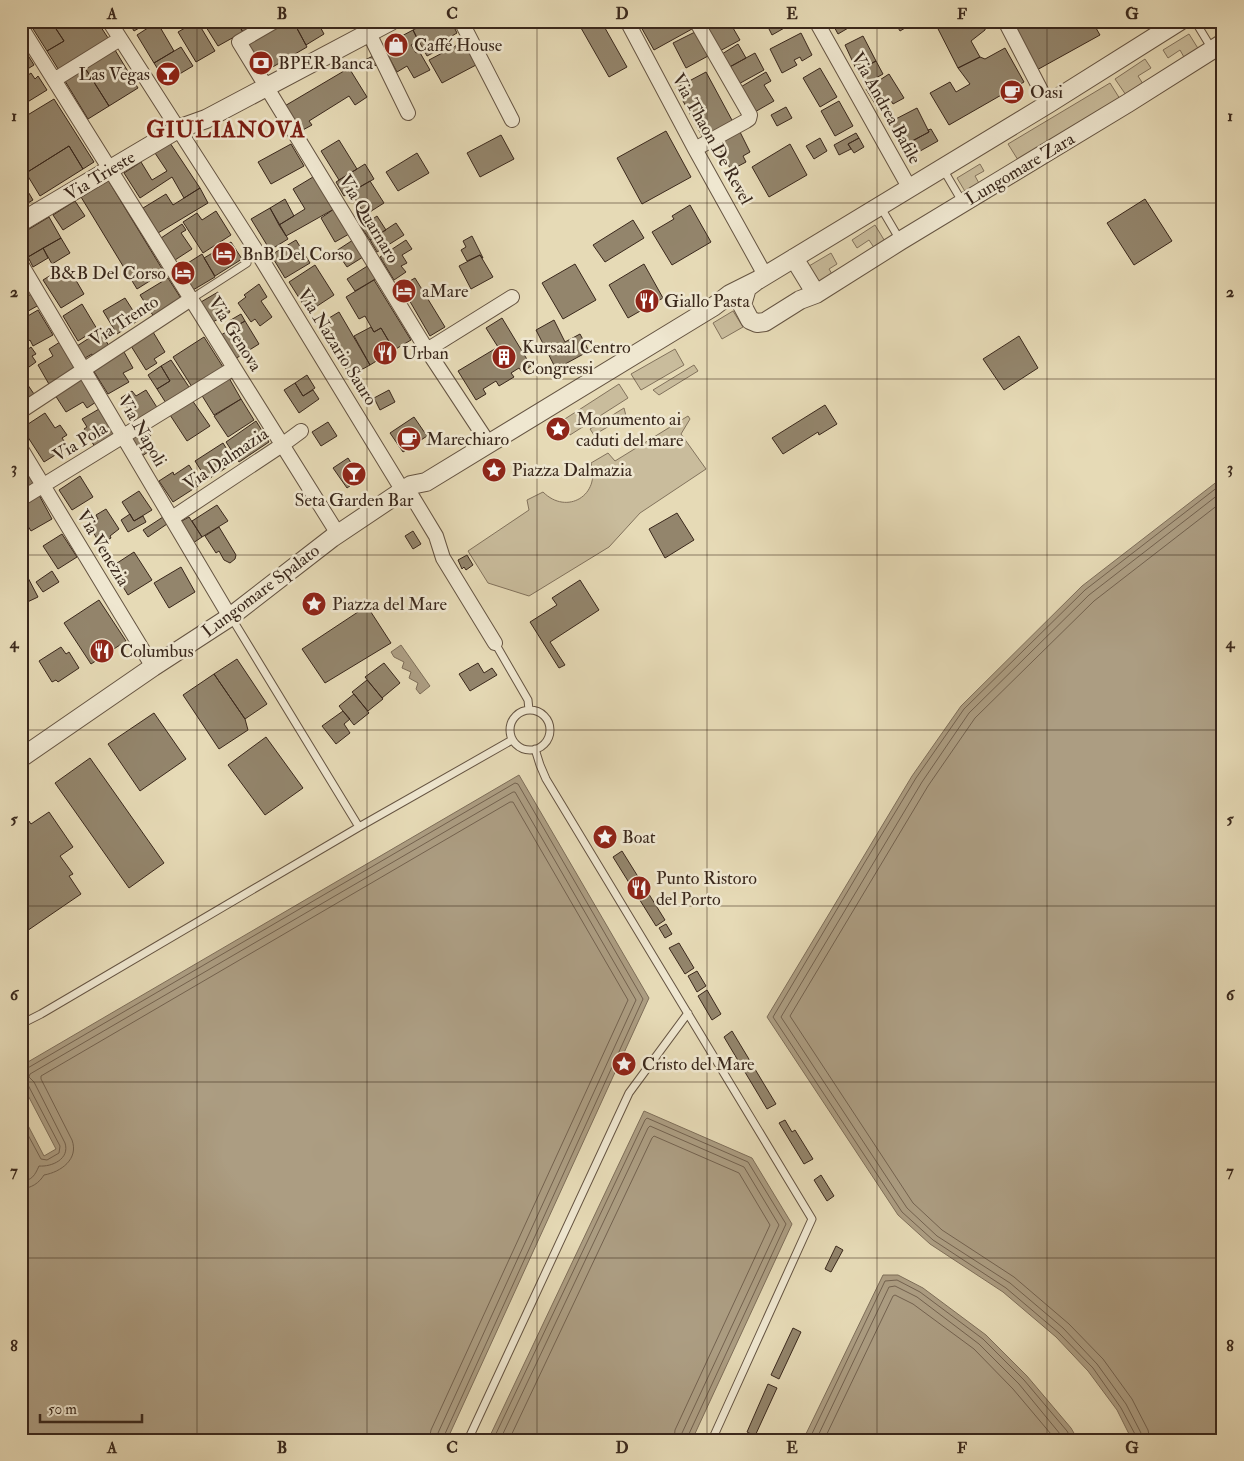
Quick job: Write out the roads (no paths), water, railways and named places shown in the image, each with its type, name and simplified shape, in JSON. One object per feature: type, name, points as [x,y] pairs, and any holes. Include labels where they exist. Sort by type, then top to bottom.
[{"type":"street","name":"Via Nazario Sauro","points":[[109,21],[184,128],[264,263],[405,489]]},
{"type":"street","name":"Via Trieste","points":[[21,222],[184,128],[268,88],[366,27],[391,21]]},
{"type":"street","points":[[461,21],[512,120]]},
{"type":"street","name":"Via Thaon De Revel","points":[[627,21],[761,278]]},
{"type":"street","points":[[694,148],[746,121],[750,115],[696,21]]},
{"type":"street","name":"Via Andrea Bafile","points":[[816,21],[910,187]]},
{"type":"street","points":[[1005,21],[1048,104]]},
{"type":"street","points":[[495,643],[443,558],[434,532],[405,489],[411,485],[426,482],[489,444],[713,307],[730,294],[761,278],[880,206],[1180,21]]},
{"type":"street","name":"Via Quarnaro","points":[[265,24],[239,42],[427,350],[489,444]]},
{"type":"street","name":"Via Genova","points":[[21,27],[338,534]]},
{"type":"street","points":[[366,27],[408,113]]},
{"type":"street","points":[[54,80],[120,39]]},
{"type":"street","name":"Lungomare Zara","points":[[742,305],[750,320],[764,322],[800,300],[816,294],[1218,47]]},
{"type":"street","points":[[794,258],[816,294]]},
{"type":"street","name":"Via Napoli","points":[[21,264],[230,617]]},
{"type":"street","points":[[713,307],[730,303],[742,305],[747,288],[761,278]]},
{"type":"street","points":[[427,350],[512,297]]},
{"type":"street","name":"Via Trento","points":[[21,411],[191,299]]},
{"type":"street","name":"Via Pola","points":[[21,499],[234,368]]},
{"type":"street","name":"Via Dalmazia","points":[[172,518],[300,431]]},
{"type":"street","name":"Via Venezia","points":[[21,449],[153,667]]},
{"type":"street","name":"Lungomare Spalato","points":[[21,758],[153,667],[230,617],[338,534],[405,489]]},
{"type":"lane","points":[[1195,21],[1218,47]]},
{"type":"lane","points":[[942,168],[963,203]]},
{"type":"lane","points":[[880,206],[900,241]]},
{"type":"lane","name":"Via Trento","points":[[191,299],[247,263]]},
{"type":"lane","points":[[230,617],[359,828]]},
{"type":"lane","points":[[495,643],[528,700],[529,710]]},
{"type":"lane","points":[[529,710],[538,711],[550,726],[548,738],[544,744],[535,749],[527,750],[521,748],[512,740],[510,727],[515,716],[520,712],[529,710]]},
{"type":"lane","points":[[21,1024],[512,740]]},
{"type":"lane","points":[[535,749],[546,779],[812,1219],[712,1440]]},
{"type":"lane","points":[[468,1440],[629,1093],[688,1013]]},
{"type":"water","points":[[1223,477],[1223,1440],[1132,1440],[1117,1410],[1088,1371],[1056,1337],[1003,1292],[930,1244],[898,1215],[767,1017],[912,776],[961,706],[1082,586]]},
{"type":"water","points":[[401,645],[430,686],[420,694],[416,689],[418,683],[409,678],[411,672],[402,668],[404,662],[394,657],[391,652]]},
{"type":"water","points":[[519,775],[649,998],[447,1440],[21,1440],[21,1171],[27,1168],[21,1158],[21,1112],[44,1156],[56,1149],[21,1082],[21,1066]]},
{"type":"water","points":[[644,1111],[752,1158],[792,1224],[692,1440],[488,1440]]},
{"type":"water","points":[[883,1275],[898,1275],[923,1288],[986,1335],[1027,1376],[1071,1428],[1078,1440],[803,1440]]},
{"type":"place","name":"Caffé House","points":[[396,45]]},
{"type":"place","name":"BPER Banca","points":[[261,63]]},
{"type":"place","name":"Las Vegas","points":[[168,74]]},
{"type":"place","name":"Oasi","points":[[1012,92]]},
{"type":"place","name":"BnB Del Corso","points":[[224,254]]},
{"type":"place","name":"B&B Del Corso","points":[[183,273]]},
{"type":"place","name":"aMare","points":[[404,291]]},
{"type":"place","name":"Giallo Pasta","points":[[647,301]]},
{"type":"place","name":"Urban","points":[[385,353]]},
{"type":"place","name":"Kursaal Centro Congressi","points":[[504,357]]},
{"type":"place","name":"Monumento ai caduti del mare","points":[[558,429]]},
{"type":"place","name":"Marechiaro","points":[[409,439]]},
{"type":"place","name":"Piazza Dalmazia","points":[[494,470]]},
{"type":"place","name":"Seta Garden Bar","points":[[354,474]]},
{"type":"place","name":"Piazza del Mare","points":[[314,604]]},
{"type":"place","name":"Columbus","points":[[102,651]]},
{"type":"place","name":"Boat","points":[[605,837]]},
{"type":"place","name":"Punto Ristoro del Porto","points":[[639,888]]},
{"type":"place","name":"Cristo del Mare","points":[[624,1064]]},
{"type":"district","name":"GIULIANOVA","points":[[226,130]]}]
